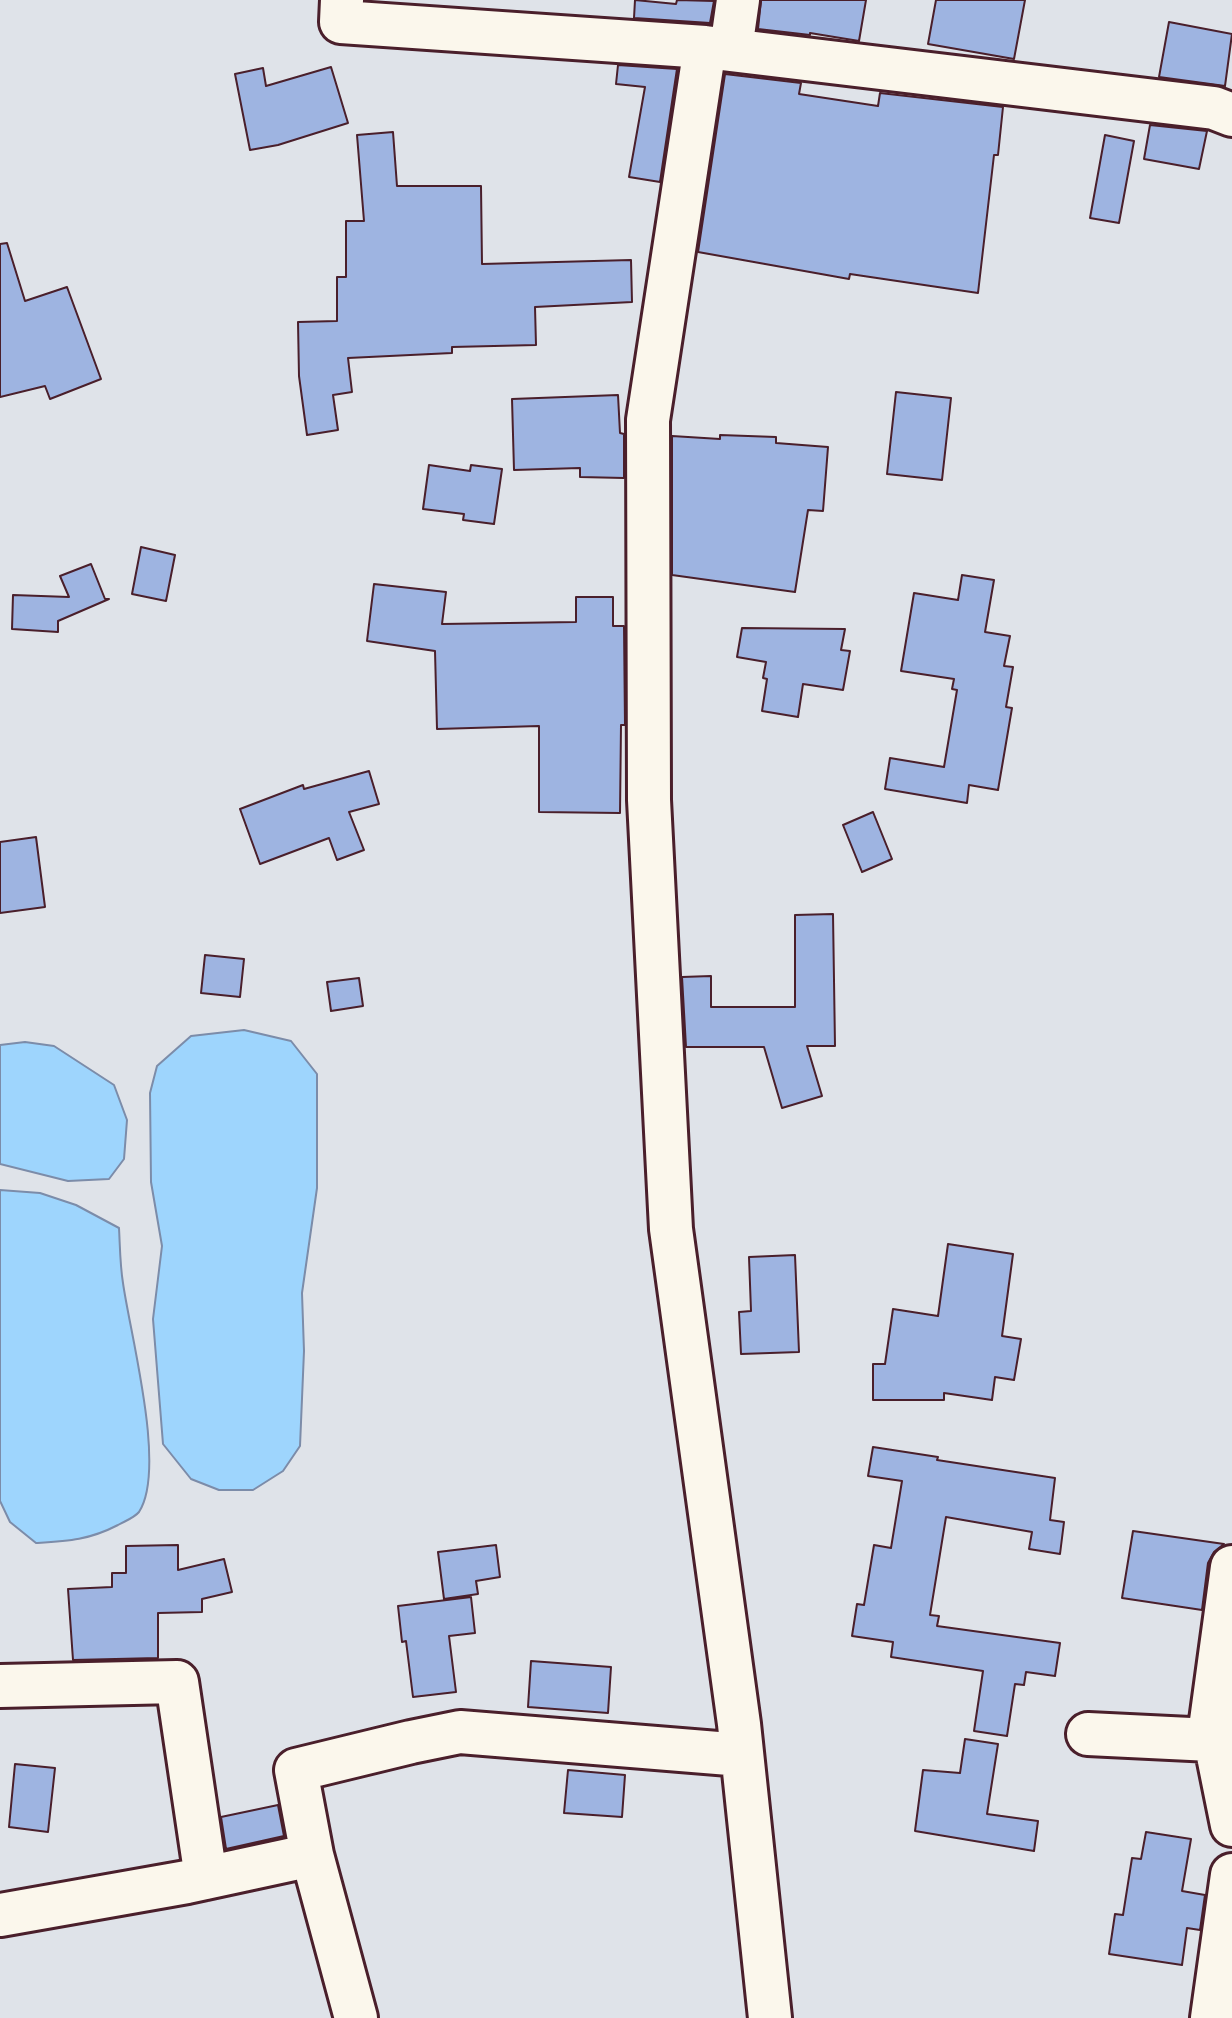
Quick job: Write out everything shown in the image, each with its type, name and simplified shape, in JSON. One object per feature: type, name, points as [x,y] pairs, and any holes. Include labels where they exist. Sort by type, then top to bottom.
[{"type":"street","points":[[342,0],[341,22],[718,48],[1214,108],[1232,115]]},
{"type":"street","points":[[738,0],[718,48],[648,420],[649,800],[671,1229],[742,1755],[770,2018]]},
{"type":"street","points":[[1232,1567],[1211,1721],[1224,1740],[1232,1825]]},
{"type":"street","points":[[0,1686],[177,1682],[206,1878]]},
{"type":"street","points":[[356,2018],[312,1855],[296,1770],[460,1732],[742,1755]]},
{"type":"street","points":[[1088,1734],[1224,1740]]},
{"type":"street","points":[[0,1915],[206,1878],[312,1855]]},
{"type":"street","points":[[1212,2018],[1232,1875]]},
{"type":"water","points":[[244,1030],[291,1041],[317,1074],[317,1188],[302,1293],[304,1351],[300,1446],[283,1471],[253,1490],[219,1490],[191,1479],[163,1444],[153,1319],[162,1246],[151,1182],[150,1093],[157,1066],[191,1036]]},
{"type":"water","points":[[25,1042],[54,1046],[114,1085],[127,1120],[124,1159],[109,1179],[68,1181],[0,1164],[0,1045]]},
{"type":"water","points":[[0,1190],[40,1193],[76,1205],[119,1228],[122,1276],[148,1434],[147,1492],[135,1516],[88,1537],[36,1543],[10,1522],[0,1501]]},
{"type":"building","points":[[635,0],[676,4],[677,0],[714,1],[710,23],[634,18]]},
{"type":"building","points":[[761,0],[866,0],[859,41],[758,29]]},
{"type":"building","points":[[936,0],[1025,0],[1014,59],[928,44]]},
{"type":"building","points":[[1169,22],[1232,34],[1225,86],[1159,77]]},
{"type":"building","points":[[618,65],[677,69],[660,182],[629,177],[645,87],[616,84]]},
{"type":"building","points":[[331,67],[348,123],[278,145],[250,150],[235,74],[263,68],[266,86]]},
{"type":"building","points":[[725,74],[801,83],[799,94],[878,106],[880,93],[1003,107],[998,155],[994,155],[978,293],[850,274],[849,279],[698,252]]},
{"type":"building","points":[[1150,125],[1207,131],[1199,169],[1144,159]]},
{"type":"building","points":[[393,132],[397,186],[481,186],[482,264],[631,260],[632,302],[535,307],[536,345],[452,347],[452,353],[348,358],[352,392],[333,395],[338,430],[307,435],[299,376],[298,322],[337,321],[337,277],[346,277],[346,221],[364,221],[357,135]]},
{"type":"building","points":[[1105,135],[1134,141],[1119,223],[1090,218]]},
{"type":"building","points":[[7,243],[25,301],[67,287],[101,379],[50,399],[45,386],[0,397],[0,244]]},
{"type":"building","points":[[896,392],[951,398],[942,480],[887,474]]},
{"type":"building","points":[[618,395],[620,433],[624,434],[624,478],[580,477],[580,468],[514,470],[512,399]]},
{"type":"building","points":[[720,435],[776,437],[776,443],[828,447],[823,511],[808,510],[795,592],[672,575],[672,436],[720,439]]},
{"type":"building","points":[[429,465],[470,471],[471,465],[502,469],[494,524],[463,520],[464,514],[423,509]]},
{"type":"building","points":[[141,547],[175,555],[166,601],[132,594]]},
{"type":"building","points":[[91,564],[105,599],[109,599],[58,621],[58,632],[12,629],[13,595],[69,597],[60,576]]},
{"type":"building","points":[[962,575],[994,580],[985,632],[1010,636],[1004,666],[1013,667],[1006,707],[1012,708],[998,790],[969,785],[967,803],[885,789],[890,758],[944,767],[957,690],[952,689],[954,679],[901,671],[914,593],[958,600]]},
{"type":"building","points":[[374,584],[446,592],[442,624],[576,622],[576,597],[613,597],[613,626],[624,626],[625,725],[621,725],[620,813],[539,812],[539,726],[437,729],[435,651],[367,641]]},
{"type":"building","points":[[742,628],[845,629],[841,650],[850,651],[843,690],[803,684],[798,717],[762,711],[766,662],[737,657]]},
{"type":"building","points":[[369,771],[379,804],[349,812],[364,850],[337,860],[329,838],[260,864],[240,809],[303,785],[304,789]]},
{"type":"building","points":[[873,812],[892,859],[862,872],[843,825]]},
{"type":"building","points":[[36,837],[45,907],[0,913],[0,842]]},
{"type":"building","points":[[833,914],[835,1046],[807,1046],[822,1096],[782,1108],[764,1047],[686,1047],[682,977],[711,976],[711,1007],[795,1007],[795,915]]},
{"type":"building","points":[[205,955],[244,959],[240,997],[201,993]]},
{"type":"building","points":[[359,978],[363,1006],[331,1011],[327,982]]},
{"type":"building","points":[[948,1244],[1013,1254],[1002,1336],[1021,1339],[1014,1380],[995,1377],[992,1400],[944,1393],[944,1400],[873,1400],[873,1364],[885,1364],[893,1309],[938,1316]]},
{"type":"building","points":[[795,1255],[799,1352],[741,1354],[739,1312],[751,1311],[749,1257]]},
{"type":"building","points":[[873,1447],[1055,1478],[1050,1520],[1064,1522],[1060,1554],[1029,1549],[1032,1532],[946,1517],[930,1615],[939,1616],[937,1626],[1060,1643],[1055,1676],[1026,1672],[1024,1685],[1015,1684],[1007,1736],[974,1731],[983,1671],[891,1657],[893,1642],[852,1636],[857,1604],[864,1605],[874,1545],[891,1548],[902,1481],[868,1476]]},
{"type":"building","points":[[1133,1531],[1224,1544],[1214,1552],[1208,1563],[1202,1610],[1122,1598]]},
{"type":"building","points":[[178,1545],[178,1570],[224,1559],[232,1592],[202,1599],[202,1612],[158,1613],[158,1658],[73,1660],[68,1589],[112,1587],[112,1573],[126,1573],[126,1546]]},
{"type":"building","points":[[496,1545],[500,1577],[476,1581],[478,1594],[444,1599],[438,1552]]},
{"type":"building","points":[[471,1597],[475,1633],[449,1636],[456,1692],[413,1697],[398,1606]]},
{"type":"building","points":[[531,1661],[611,1667],[608,1713],[528,1707]]},
{"type":"building","points":[[965,1739],[998,1744],[987,1814],[1038,1821],[1034,1851],[915,1831],[923,1770],[960,1773]]},
{"type":"building","points":[[15,1764],[55,1768],[48,1832],[9,1827]]},
{"type":"building","points":[[568,1770],[625,1775],[622,1817],[564,1813]]},
{"type":"building","points":[[278,1805],[284,1836],[226,1849],[221,1817]]},
{"type":"building","points":[[1146,1832],[1191,1839],[1182,1891],[1205,1895],[1200,1930],[1187,1928],[1182,1965],[1109,1954],[1115,1914],[1123,1915],[1132,1858],[1141,1859]]}]
